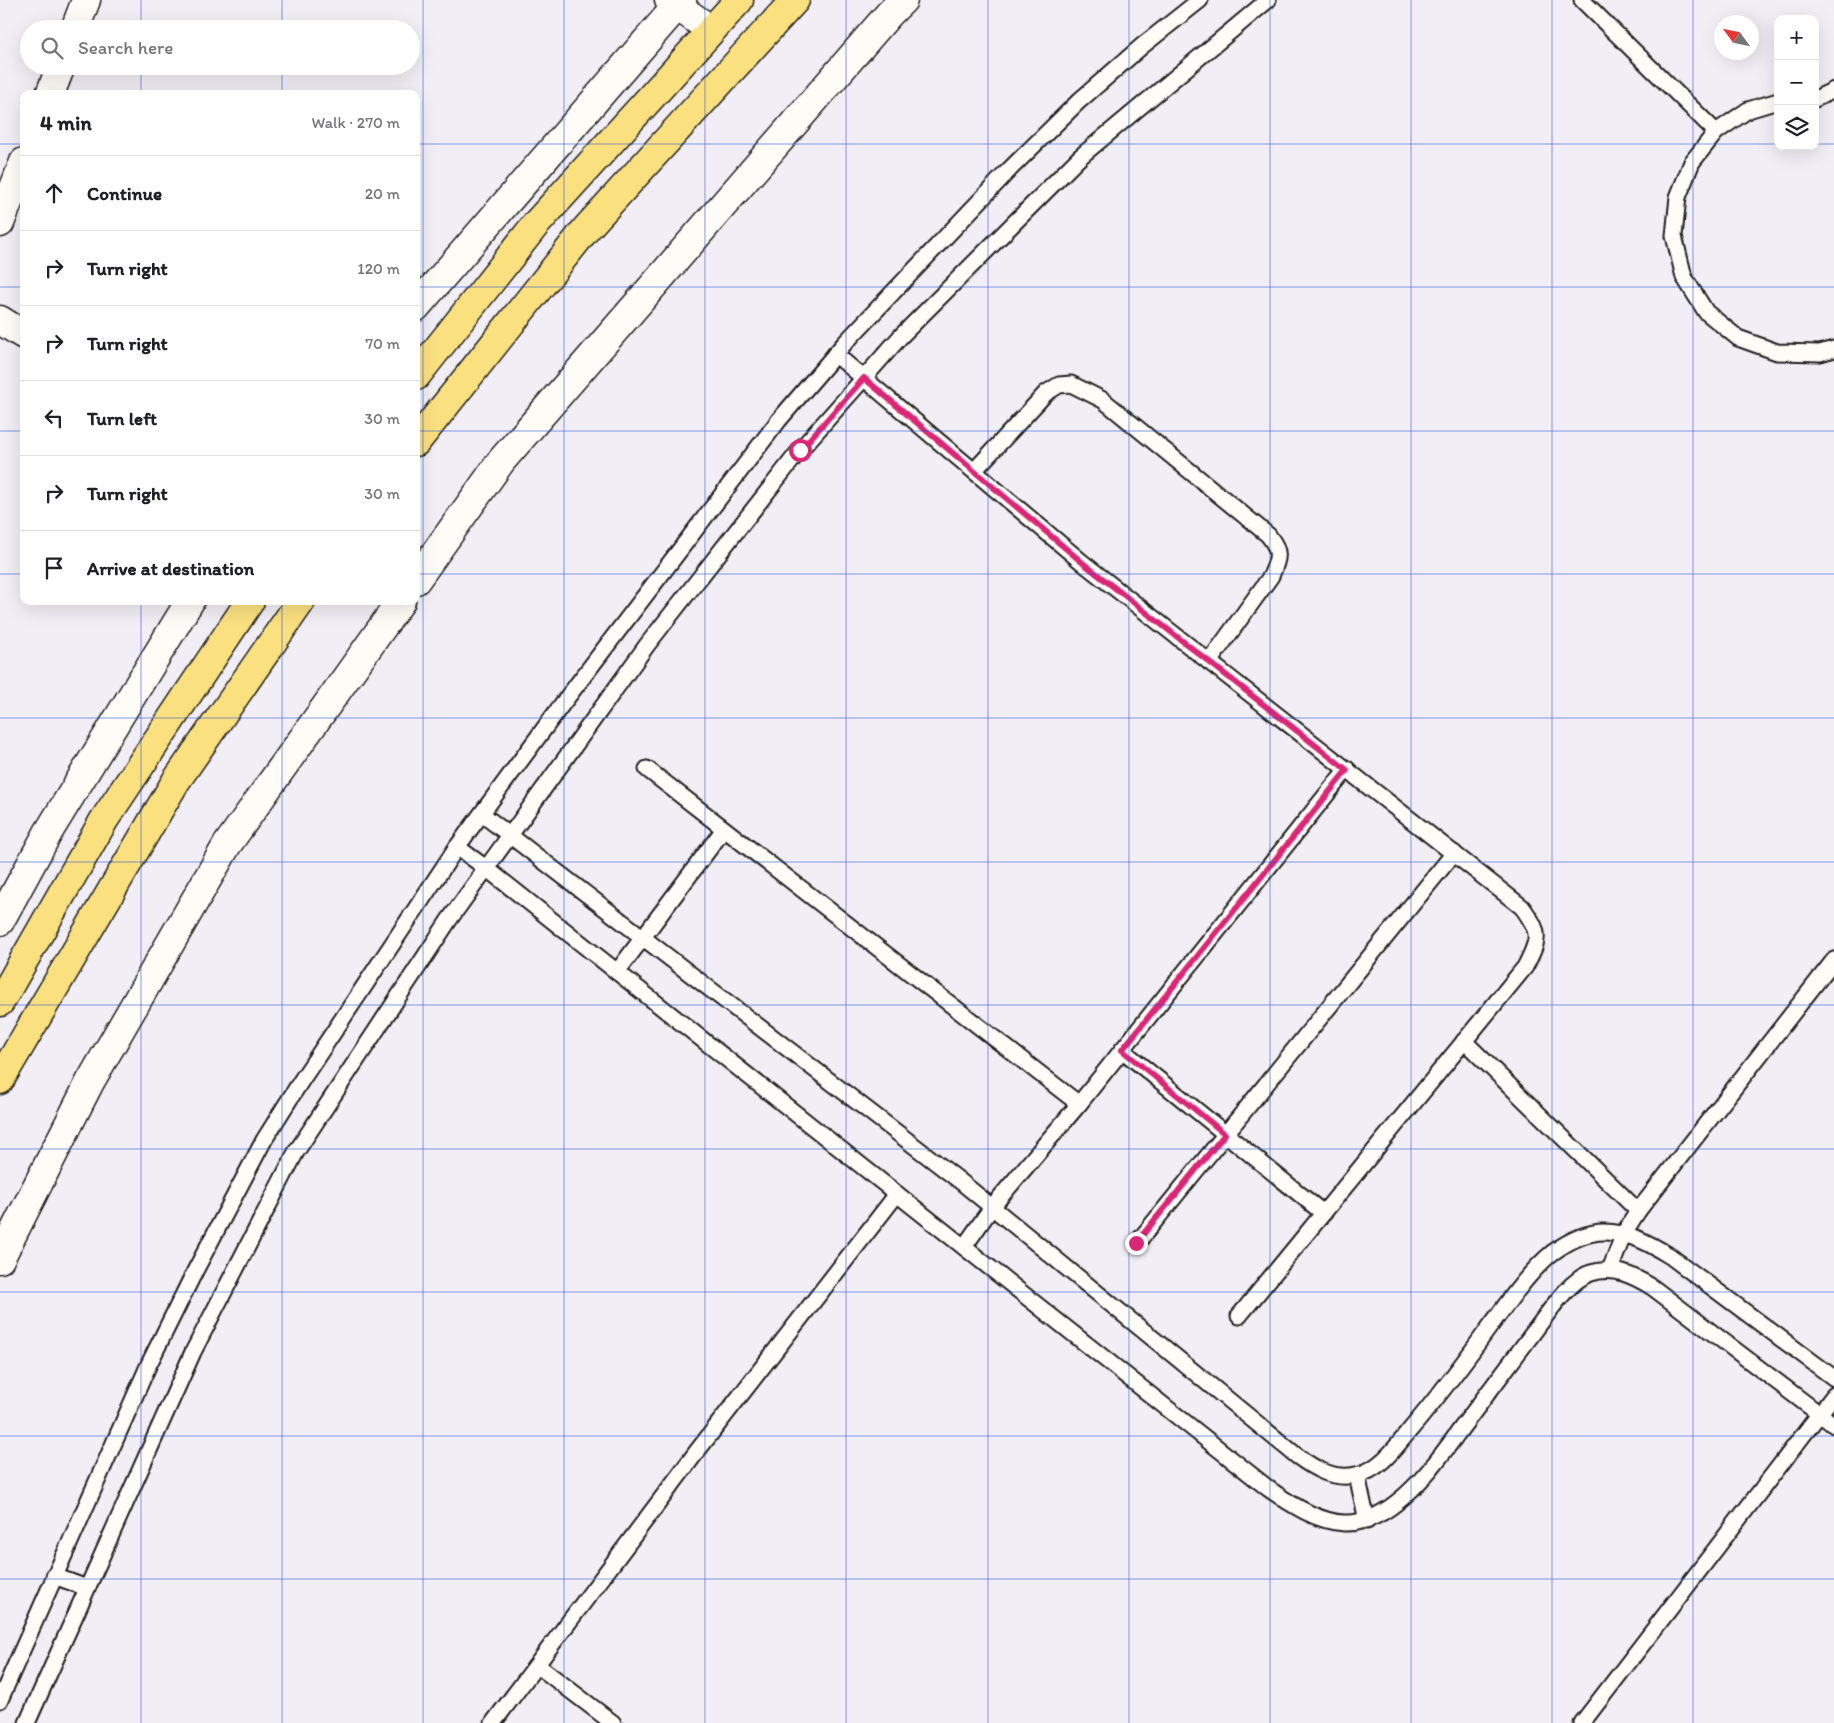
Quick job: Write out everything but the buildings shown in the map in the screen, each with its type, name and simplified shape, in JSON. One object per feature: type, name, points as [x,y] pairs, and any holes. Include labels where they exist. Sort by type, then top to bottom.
[{"type":"highway","points":[[420,371],[536,224],[740,0]]},
{"type":"highway","points":[[420,437],[586,229],[795,0]]},
{"type":"highway","points":[[0,1002],[104,820],[247,605]]},
{"type":"highway","points":[[0,1080],[176,780],[298,605]]},
{"type":"street","points":[[78,20],[86,0]]},
{"type":"street","points":[[420,574],[502,460],[882,21],[903,0]]},
{"type":"street","points":[[420,302],[676,2],[711,30]]},
{"type":"street","points":[[52,90],[57,75]]},
{"type":"street","points":[[0,223],[20,172]]},
{"type":"street","points":[[0,320],[20,332]]},
{"type":"street","points":[[0,920],[49,831],[188,605]]},
{"type":"street","points":[[0,1259],[90,1082],[226,846],[398,605]]},
{"type":"lane","points":[[0,1700],[149,1364],[195,1271],[264,1140],[301,1080],[457,847],[563,703],[779,420],[835,354],[1003,176],[1079,101],[1142,46],[1200,0]]},
{"type":"lane","points":[[27,1723],[193,1352],[296,1152],[449,920],[486,868],[647,645],[800,450],[901,336],[1080,157],[1268,0]]},
{"type":"lane","points":[[1582,0],[1716,132]]},
{"type":"lane","points":[[1819,97],[1834,90]]},
{"type":"lane","points":[[1819,100],[1834,103]]},
{"type":"lane","points":[[1774,102],[1748,110],[1716,132],[1692,162],[1678,197],[1674,236],[1684,276],[1706,312],[1738,338],[1778,352],[1820,354],[1834,349]]},
{"type":"lane","points":[[835,354],[1083,563],[1522,907],[1533,923],[1538,936],[1525,967],[1239,1316]]},
{"type":"lane","points":[[974,471],[1046,393],[1058,385],[1071,384],[1104,400],[1268,535],[1278,550],[1277,562],[1271,576],[1209,662]]},
{"type":"lane","points":[[647,769],[1079,1104]]},
{"type":"lane","points":[[964,1247],[992,1208],[1079,1104],[1347,770]]},
{"type":"lane","points":[[482,814],[992,1208],[1297,1456],[1318,1471],[1335,1476],[1357,1475],[1376,1466],[1397,1446],[1435,1400],[1519,1288],[1551,1254],[1574,1238],[1602,1232],[1624,1233],[1642,1240],[1670,1256],[1834,1378]]},
{"type":"lane","points":[[617,972],[724,829]]},
{"type":"lane","points":[[457,847],[1290,1503],[1316,1516],[1344,1524],[1367,1521],[1396,1503],[1430,1469],[1550,1311],[1572,1285],[1590,1273],[1610,1270],[1631,1274],[1652,1287],[1834,1425]]},
{"type":"lane","points":[[1136,1243],[1454,853]]},
{"type":"lane","points":[[1610,1270],[1624,1233],[1638,1211],[1834,960]]},
{"type":"lane","points":[[1464,1041],[1638,1211]]},
{"type":"lane","points":[[1122,1050],[1323,1212]]},
{"type":"lane","points":[[493,1723],[698,1450],[897,1194]]},
{"type":"lane","points":[[1582,1723],[1834,1396]]},
{"type":"lane","points":[[1357,1475],[1367,1521]]},
{"type":"lane","points":[[54,1576],[87,1588]]},
{"type":"lane","points":[[537,1665],[612,1723]]},
{"type":"route","points":[[800,450],[864,378],[1083,563],[1347,770],[1122,1050],[1225,1134],[1136,1243]]}]
